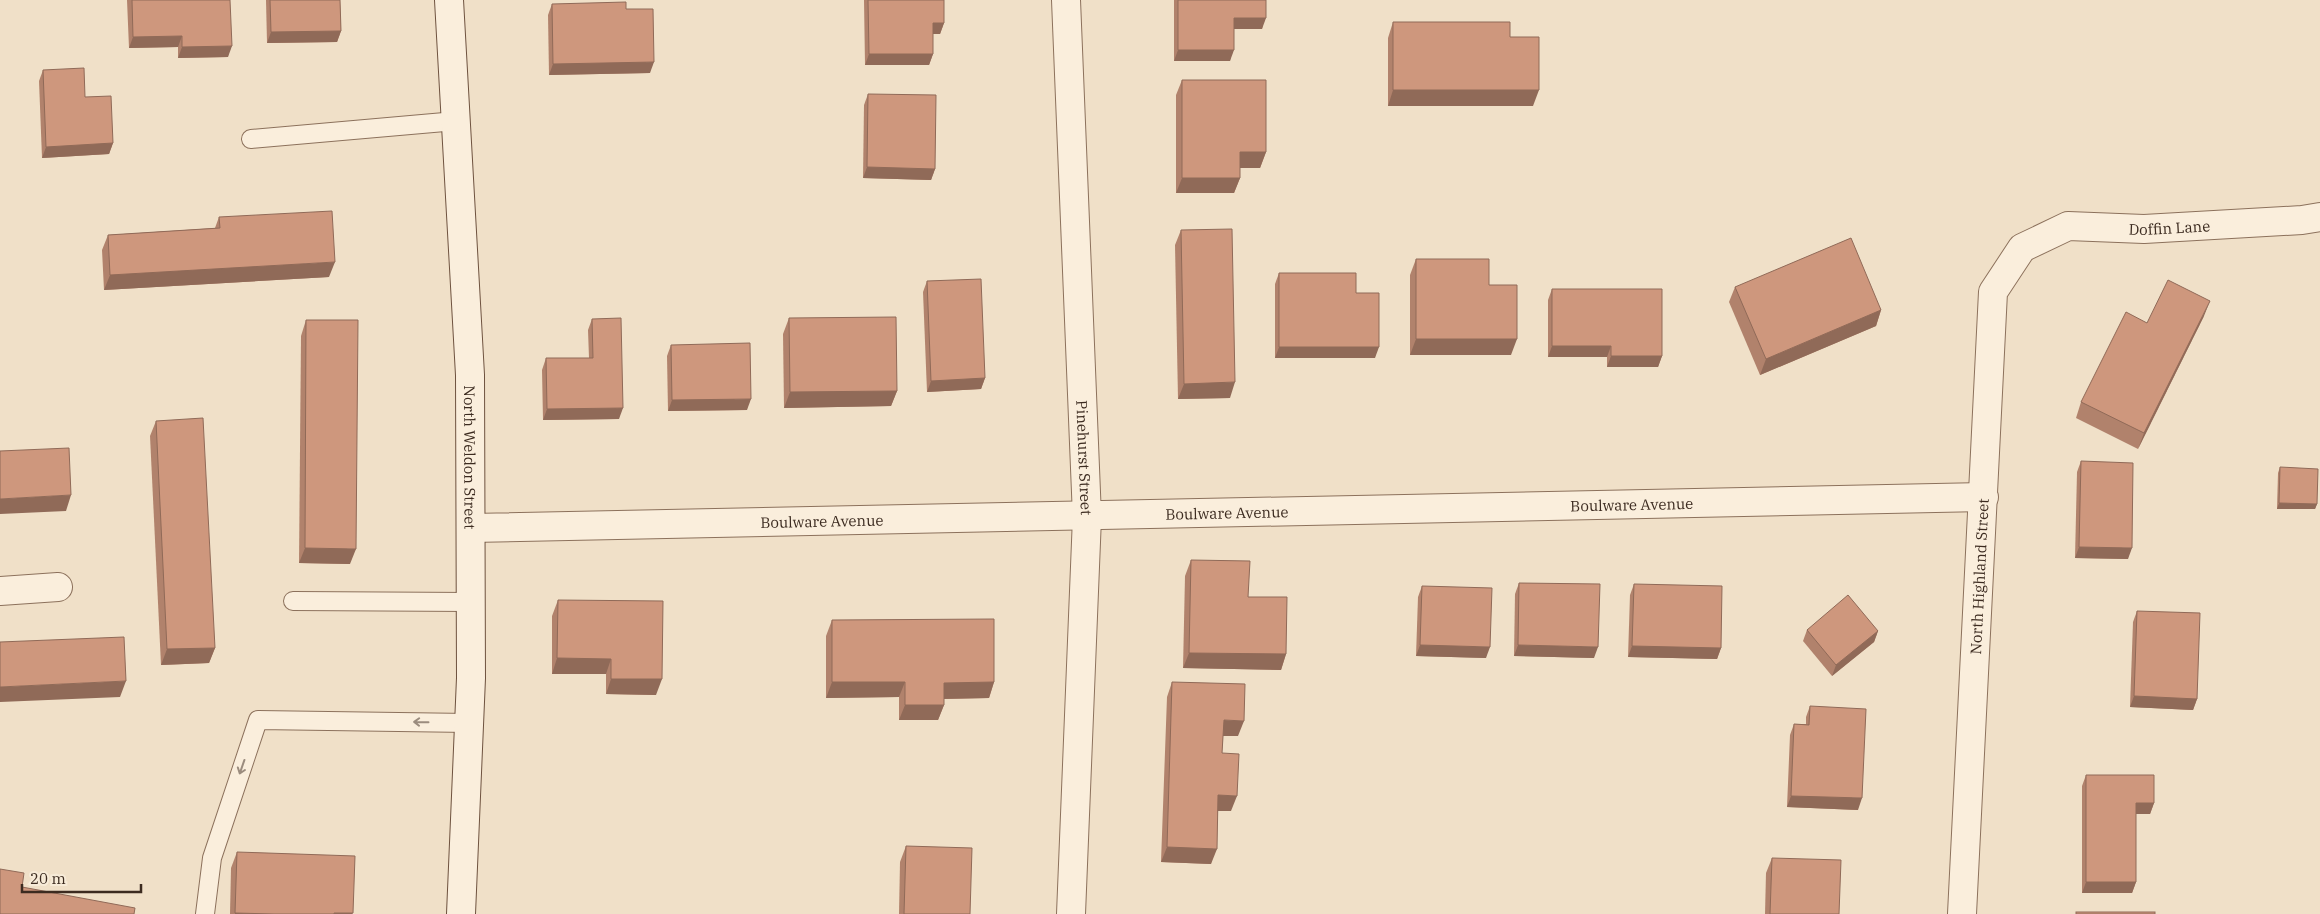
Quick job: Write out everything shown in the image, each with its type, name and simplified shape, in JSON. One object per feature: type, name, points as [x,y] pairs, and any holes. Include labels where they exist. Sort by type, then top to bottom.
[{"type":"street","name":"North Weldon Street","points":[[449,0],[470,376],[472,602],[469,723],[460,914]]},
{"type":"street","name":"Pinehurst Street","points":[[1066,0],[1087,517],[1071,914]]},
{"type":"street","name":"Doffin Lane","points":[[2022,248],[2068,226],[2144,229],[2302,220],[2320,216]]},
{"type":"street","name":"North Highland Street","points":[[1962,914],[1984,498],[1992,292],[2022,248]]},
{"type":"street","name":"Boulware Avenue","points":[[471,528],[1984,498]]},
{"type":"street","points":[[0,591],[58,587]]},
{"type":"lane","points":[[251,139],[456,122]]},
{"type":"lane","points":[[294,601],[472,602]]},
{"type":"lane","points":[[205,914],[212,858],[258,720],[469,723]]},
{"type":"building","points":[[132,0],[230,0],[232,46],[182,47],[182,36],[133,37]]},
{"type":"building","points":[[270,0],[340,0],[341,31],[271,32]]},
{"type":"building","points":[[868,0],[944,0],[944,23],[933,23],[933,54],[869,54]]},
{"type":"building","points":[[1178,0],[1266,0],[1266,18],[1234,18],[1234,50],[1178,50]]},
{"type":"building","points":[[626,2],[626,9],[653,9],[654,62],[553,64],[552,4]]},
{"type":"building","points":[[1393,22],[1510,22],[1510,37],[1539,37],[1539,90],[1393,90]]},
{"type":"building","points":[[84,68],[85,97],[111,96],[113,143],[46,147],[43,70]]},
{"type":"building","points":[[1182,80],[1266,80],[1266,152],[1240,152],[1240,178],[1182,178]]},
{"type":"building","points":[[868,94],[936,95],[935,169],[867,167]]},
{"type":"building","points":[[332,211],[335,262],[110,275],[108,235],[220,228],[219,217]]},
{"type":"building","points":[[1232,229],[1235,382],[1184,384],[1181,230]]},
{"type":"building","points":[[1851,238],[1881,310],[1766,359],[1735,287]]},
{"type":"building","points":[[1416,259],[1489,259],[1489,285],[1517,285],[1517,339],[1416,339]]},
{"type":"building","points":[[1279,273],[1356,273],[1356,293],[1379,293],[1379,347],[1279,347]]},
{"type":"building","points":[[981,279],[985,378],[931,381],[927,281]]},
{"type":"building","points":[[2168,280],[2210,301],[2144,433],[2081,402],[2126,312],[2147,323]]},
{"type":"building","points":[[1552,289],[1662,289],[1662,356],[1611,356],[1611,346],[1552,346]]},
{"type":"building","points":[[896,317],[897,391],[790,392],[789,318]]},
{"type":"building","points":[[621,318],[623,408],[547,409],[546,358],[593,358],[592,319]]},
{"type":"building","points":[[306,320],[358,320],[356,549],[305,548]]},
{"type":"building","points":[[750,343],[751,399],[672,400],[671,345]]},
{"type":"building","points":[[203,418],[215,648],[167,649],[156,421]]},
{"type":"building","points":[[69,448],[71,495],[0,499],[0,451]]},
{"type":"building","points":[[2081,461],[2133,463],[2132,548],[2079,547]]},
{"type":"building","points":[[2280,467],[2318,469],[2317,504],[2279,503]]},
{"type":"building","points":[[1191,560],[1250,561],[1248,597],[1287,597],[1286,654],[1189,653]]},
{"type":"building","points":[[1519,583],[1600,584],[1598,647],[1518,645]]},
{"type":"building","points":[[1634,584],[1722,586],[1721,648],[1632,646]]},
{"type":"building","points":[[1422,586],[1492,588],[1490,647],[1420,645]]},
{"type":"building","points":[[1848,595],[1878,631],[1836,665],[1807,630]]},
{"type":"building","points":[[558,600],[663,601],[662,679],[611,679],[611,659],[557,658]]},
{"type":"building","points":[[2137,611],[2200,613],[2197,699],[2134,696]]},
{"type":"building","points":[[994,619],[994,682],[944,683],[944,705],[905,705],[905,682],[832,682],[832,620]]},
{"type":"building","points":[[124,637],[126,681],[0,687],[0,642]]},
{"type":"building","points":[[1172,682],[1245,684],[1244,721],[1224,720],[1222,753],[1239,754],[1237,796],[1218,795],[1217,849],[1167,847]]},
{"type":"building","points":[[1810,706],[1866,709],[1862,798],[1791,796],[1794,724],[1809,725]]},
{"type":"building","points":[[2086,775],[2154,775],[2154,803],[2136,803],[2136,882],[2086,882]]},
{"type":"building","points":[[906,846],[972,848],[970,914],[904,914]]},
{"type":"building","points":[[237,852],[355,856],[353,913],[235,913]]},
{"type":"building","points":[[1772,858],[1841,860],[1839,914],[1770,914]]},
{"type":"building","points":[[0,869],[24,873],[22,887],[135,908],[134,914],[0,914]]},
{"type":"building","points":[[2076,912],[2155,912],[2155,914],[2076,914]]}]
